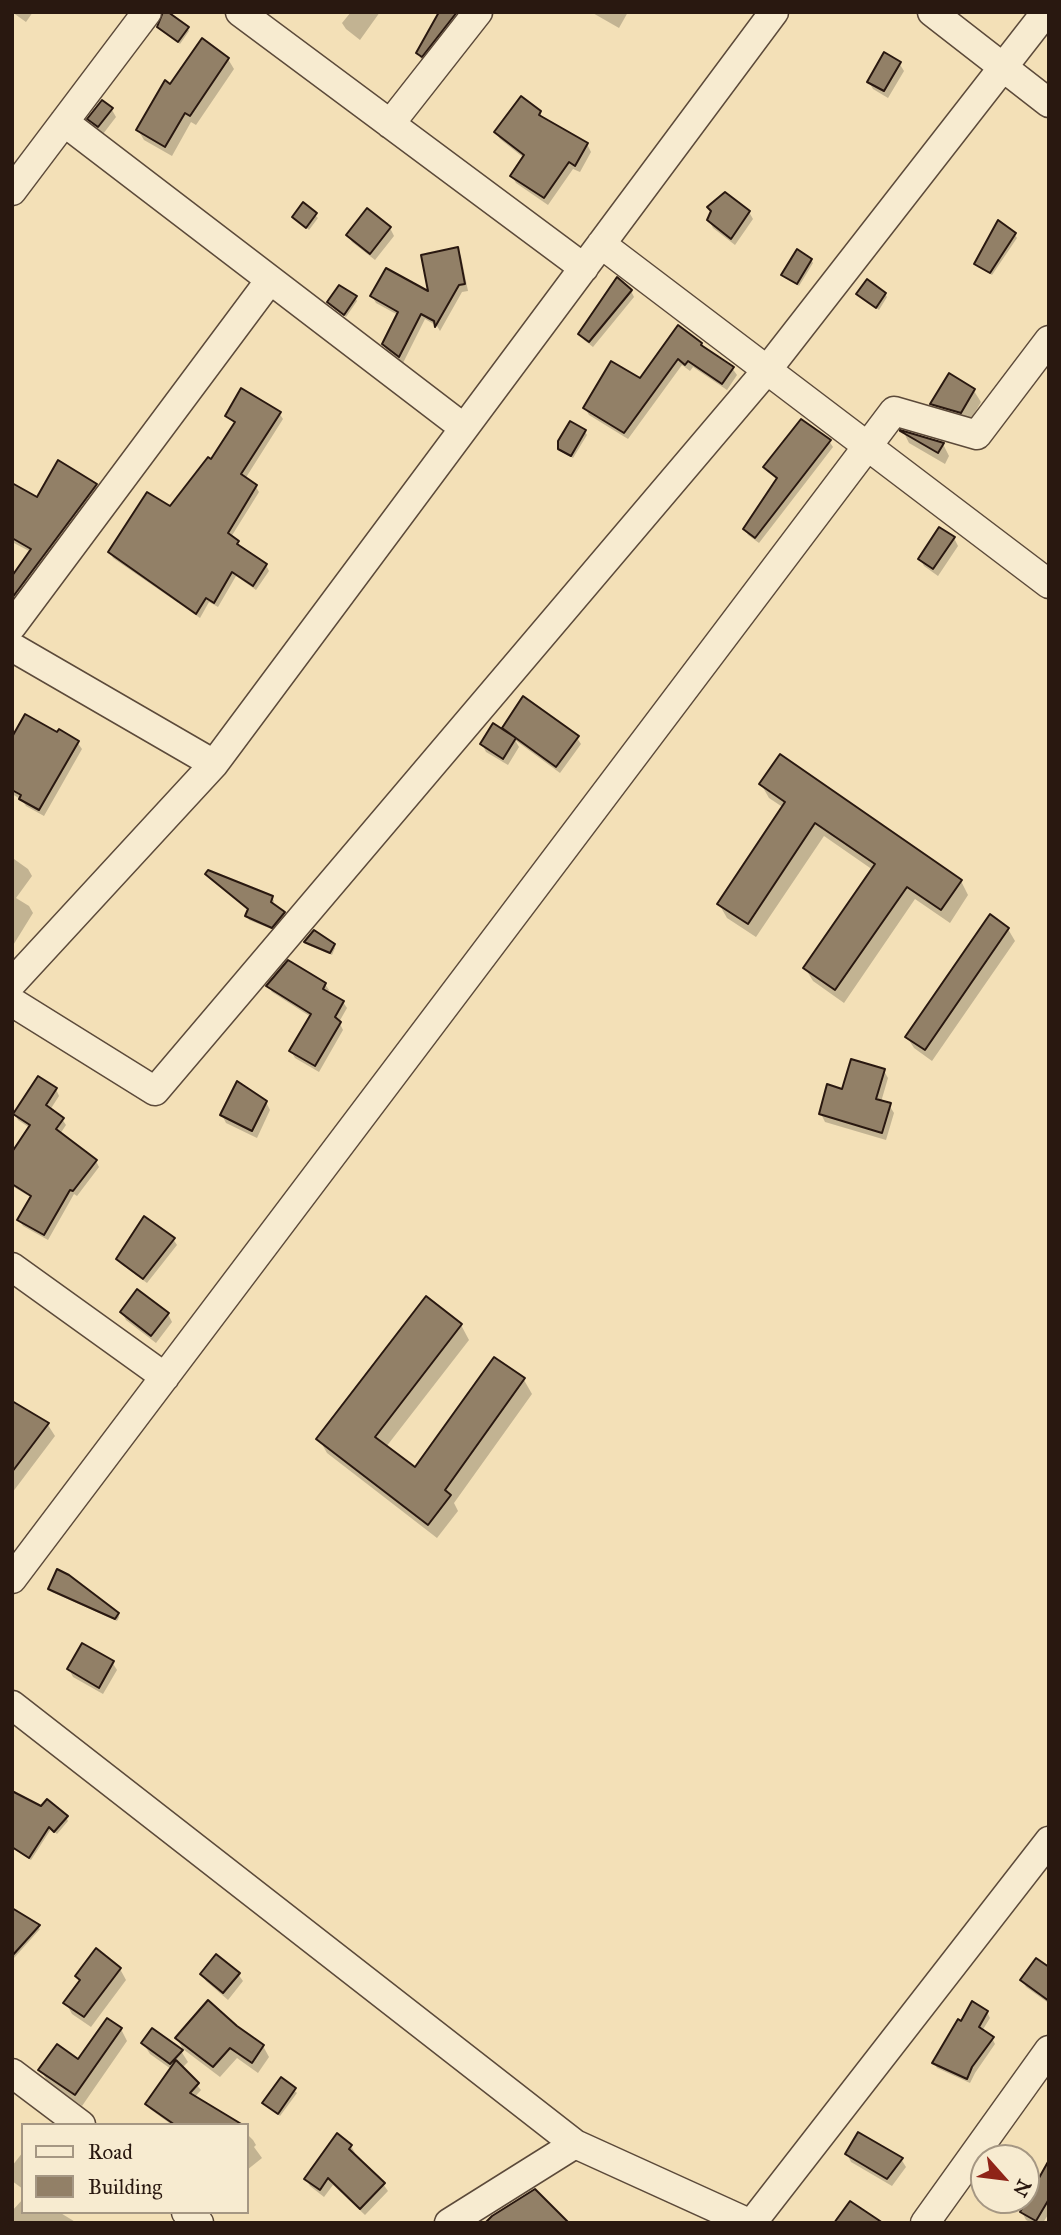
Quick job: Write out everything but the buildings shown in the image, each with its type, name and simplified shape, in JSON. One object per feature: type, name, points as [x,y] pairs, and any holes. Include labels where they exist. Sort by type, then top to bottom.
[{"type":"street","points":[[12,191],[147,12]]},
{"type":"street","points":[[240,12],[584,268]]},
{"type":"street","points":[[390,124],[478,12]]},
{"type":"street","points":[[12,983],[214,764],[774,12]]},
{"type":"street","points":[[932,12],[1049,103]]},
{"type":"street","points":[[12,1002],[155,1091],[767,370],[1046,12]]},
{"type":"street","points":[[64,122],[464,428]]},
{"type":"street","points":[[601,244],[1049,584]]},
{"type":"street","points":[[12,625],[271,280]]},
{"type":"street","points":[[12,1579],[894,411],[977,436],[1049,340]]},
{"type":"street","points":[[12,647],[214,764]]},
{"type":"street","points":[[12,1267],[165,1377]]},
{"type":"street","points":[[12,1705],[575,2144],[750,2223],[1049,1841]]},
{"type":"street","points":[[926,2222],[1049,2050]]},
{"type":"street","points":[[12,2073],[78,2123]]},
{"type":"street","points":[[449,2223],[575,2144]]}]
